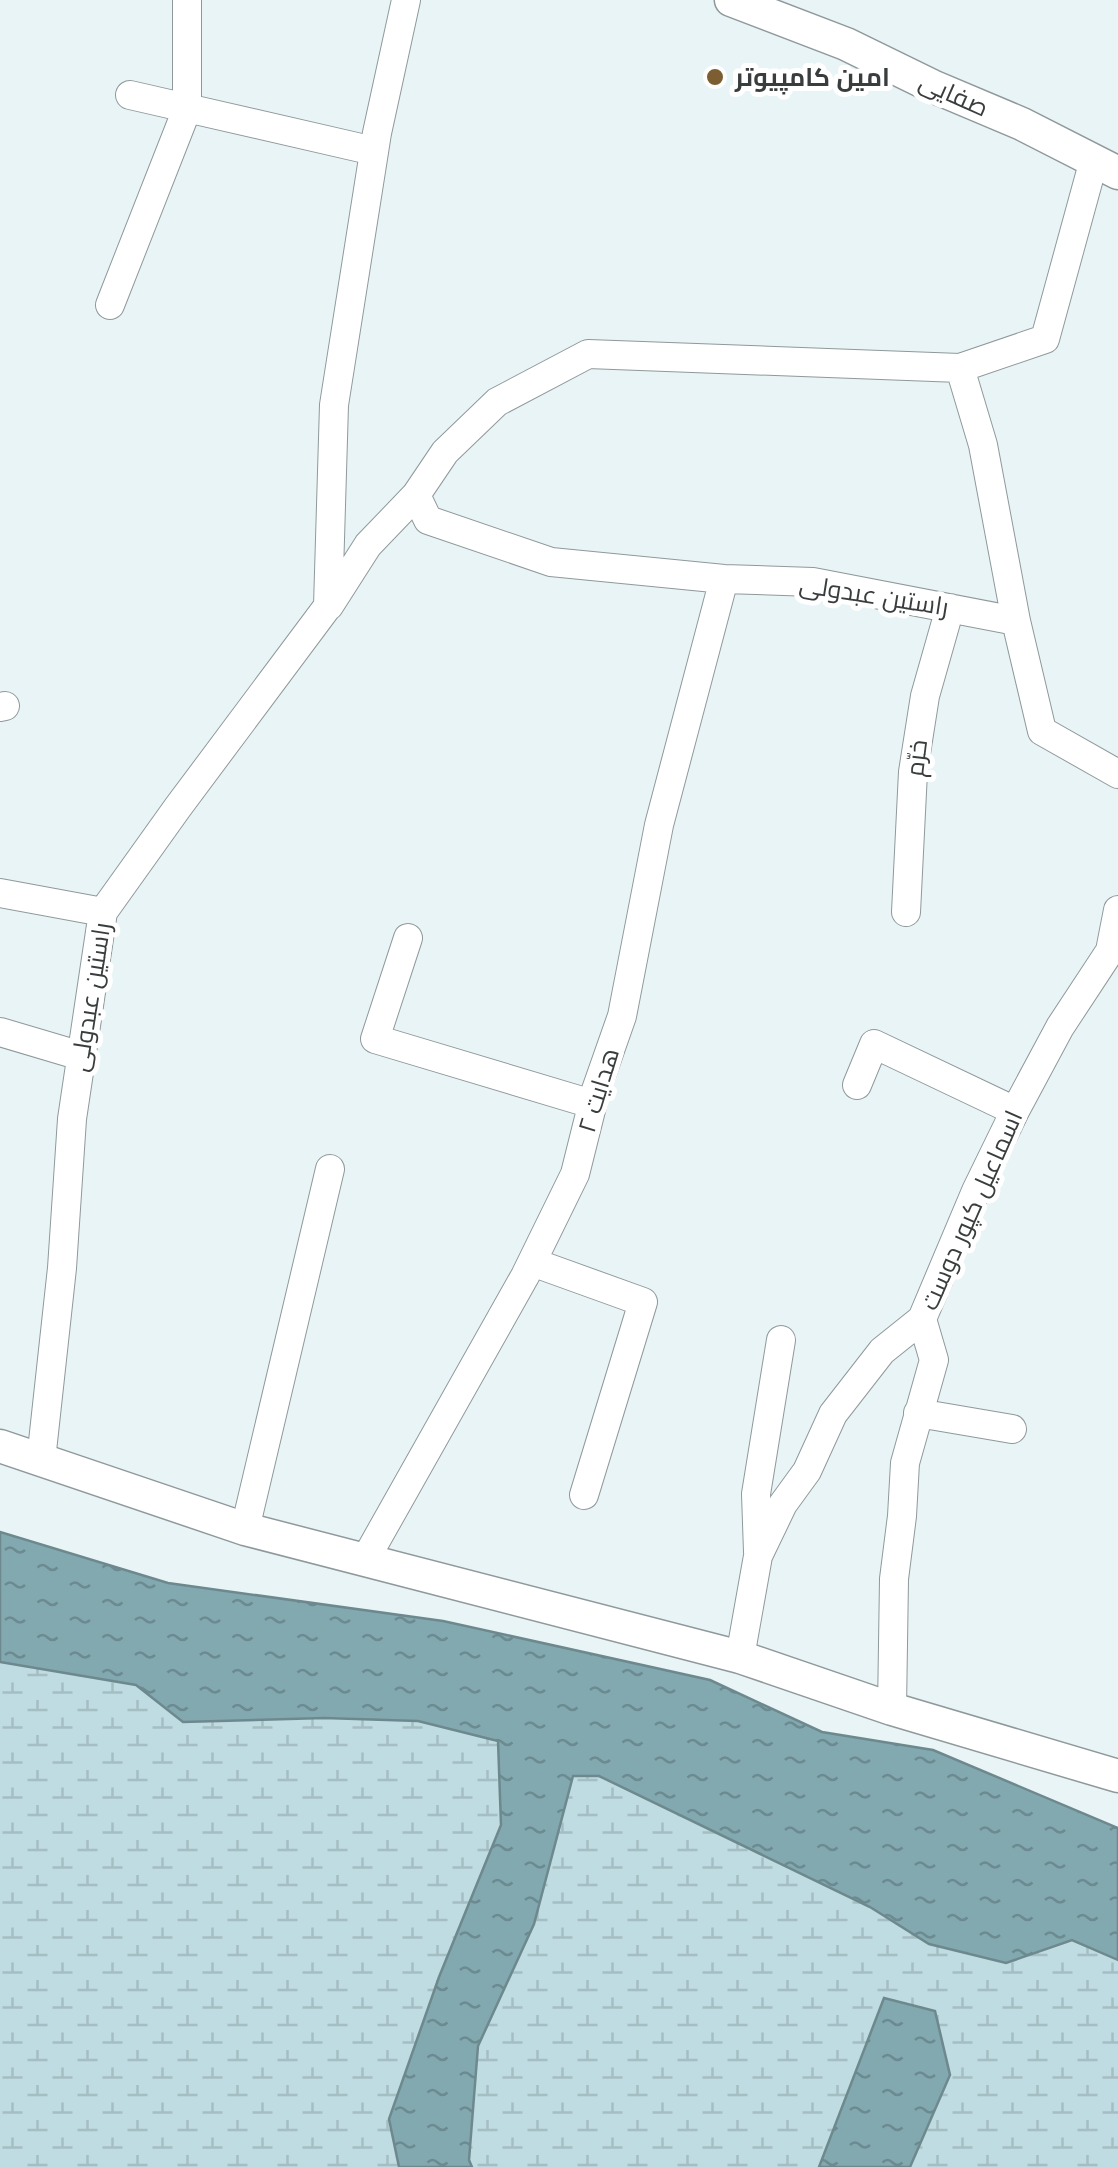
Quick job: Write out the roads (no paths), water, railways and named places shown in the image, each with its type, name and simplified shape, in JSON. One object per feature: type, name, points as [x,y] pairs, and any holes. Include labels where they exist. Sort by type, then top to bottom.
[{"type":"street","points":[[110,304],[187,108],[187,0]]},
{"type":"street","points":[[328,606],[334,404],[374,151],[406,0]]},
{"type":"street","name":"صفایی","points":[[731,0],[846,44],[1106,167]]},
{"type":"street","points":[[130,95],[374,151]]},
{"type":"street","points":[[416,495],[445,452],[497,402],[588,354],[960,368],[1045,339],[1106,167]]},
{"type":"street","points":[[960,368],[983,446],[1016,621],[1042,731],[1118,774]]},
{"type":"street","name":"راستین عبدولی","points":[[41,1460],[62,1268],[72,1119],[103,912],[328,606],[368,545],[416,495],[428,520],[551,562],[724,579],[812,582],[1016,621]]},
{"type":"street","name":"هدایت ۲","points":[[365,1560],[532,1262],[575,1174],[592,1104],[622,1016],[658,825],[724,579]]},
{"type":"street","name":"خرّم","points":[[906,912],[912,772],[925,696],[950,608]]},
{"type":"street","points":[[0,892],[103,912]]},
{"type":"street","name":"اسماعیل کپور دوست","points":[[892,1708],[894,1579],[905,1463],[934,1360],[922,1319],[976,1191],[1016,1111],[1060,1028],[1110,951],[1118,910]]},
{"type":"street","points":[[408,938],[375,1040],[592,1104]]},
{"type":"street","points":[[0,1032],[81,1056]]},
{"type":"street","points":[[857,1084],[874,1044],[1016,1111]]},
{"type":"street","points":[[245,1529],[330,1169]]},
{"type":"street","points":[[532,1262],[643,1302],[584,1495]]},
{"type":"street","points":[[758,1556],[784,1504],[807,1471],[833,1414],[882,1351],[922,1319]]},
{"type":"street","points":[[740,1657],[758,1556],[756,1494],[781,1340]]},
{"type":"street","points":[[918,1413],[1012,1430]]},
{"type":"street","points":[[0,1446],[245,1529],[740,1657],[892,1708],[1118,1776]]},
{"type":"water","points":[[0,1532],[168,1583],[443,1621],[710,1680],[822,1732],[933,1750],[1118,1828],[1118,1960],[1072,1940],[1006,1963],[929,1944],[870,1907],[599,1776],[573,1776],[534,1924],[478,2046],[469,2160],[472,2167],[399,2167],[389,2119],[439,1977],[501,1825],[498,1741],[418,1721],[324,1718],[183,1722],[136,1685],[0,1662]]},
{"type":"water","points":[[884,1998],[935,2011],[950,2075],[910,2167],[819,2167]]},
{"type":"place","name":"امین کامپیوتر","points":[[715,77]]}]
